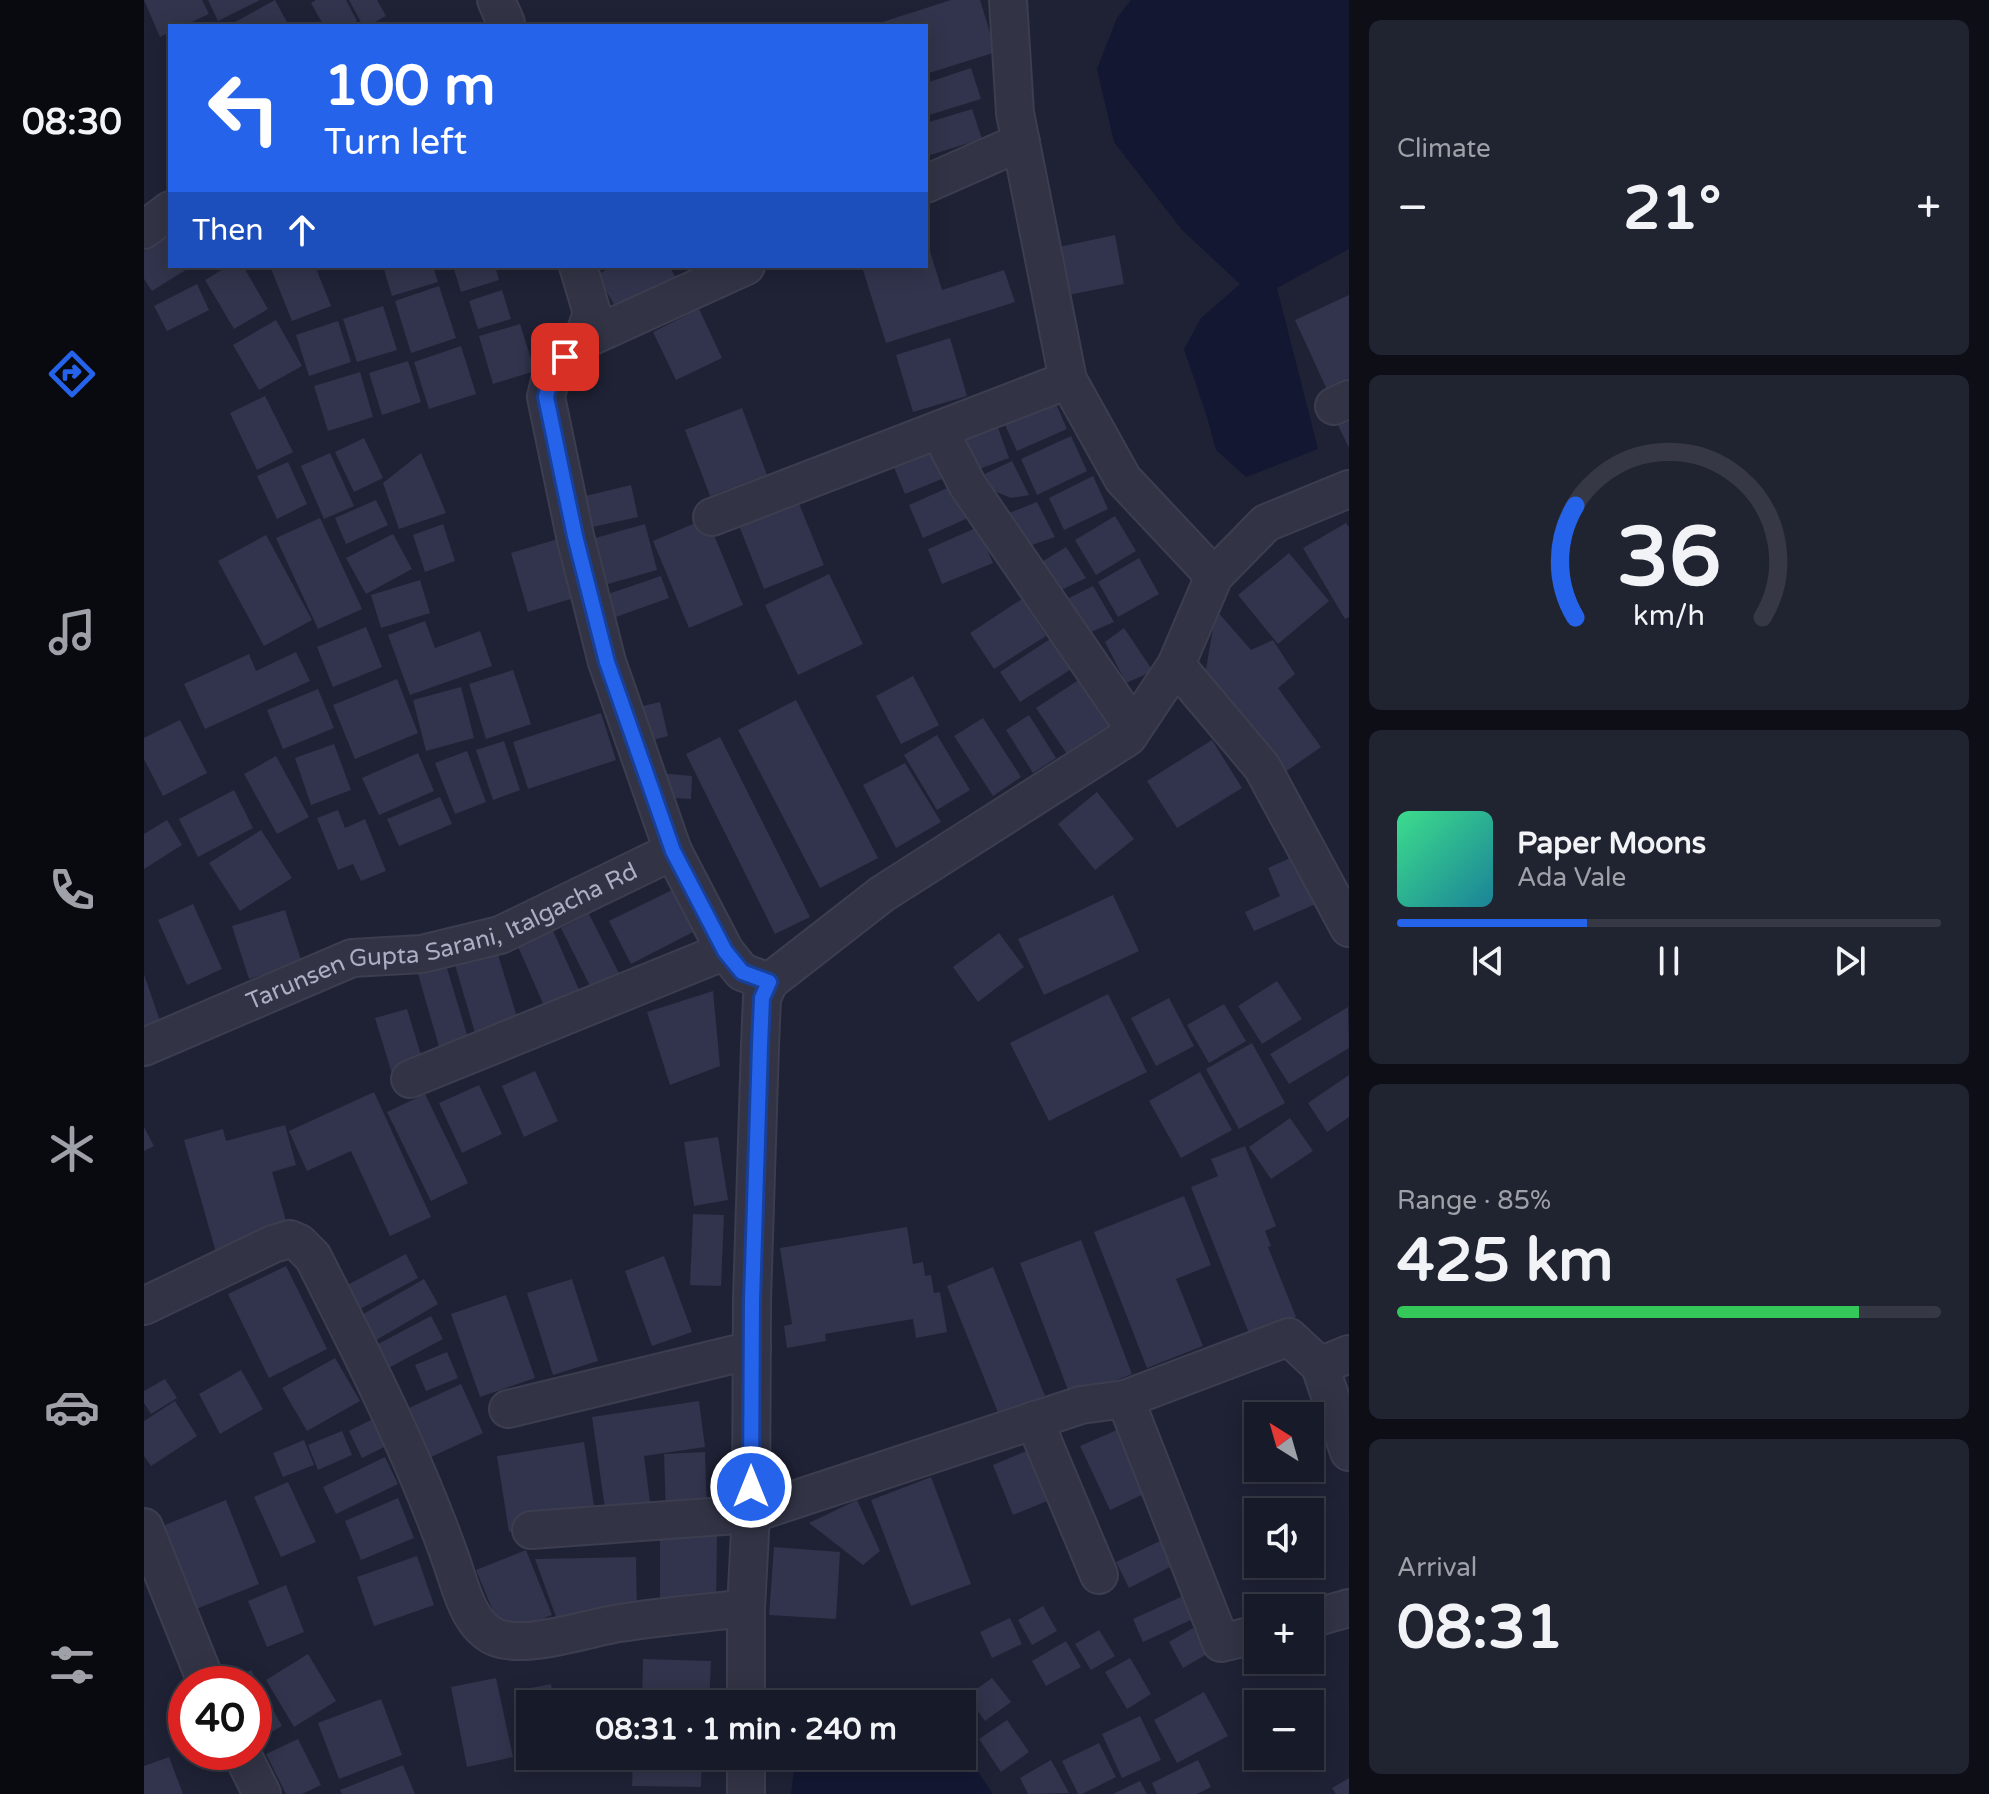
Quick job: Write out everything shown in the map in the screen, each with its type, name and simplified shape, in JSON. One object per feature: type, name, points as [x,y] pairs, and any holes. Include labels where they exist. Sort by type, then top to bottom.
[{"type":"street","points":[[1008,0],[1015,113],[1068,380],[1123,479],[1214,576]]},
{"type":"street","points":[[928,183],[1021,142]]},
{"type":"street","points":[[144,230],[168,212]]},
{"type":"street","points":[[579,268],[592,313],[584,336],[552,372],[546,397],[575,536],[607,662],[673,851],[725,951],[742,972],[769,982]]},
{"type":"street","points":[[579,342],[742,268]]},
{"type":"street","points":[[712,517],[1068,380]]},
{"type":"street","points":[[939,430],[968,486],[1133,727]]},
{"type":"street","points":[[746,1690],[760,1046],[762,998],[769,982],[882,894],[1128,737],[1176,665],[1214,576],[1266,523],[1349,489]]},
{"type":"street","points":[[1176,665],[1262,767],[1349,928]]},
{"type":"street","name":"Tarunsen Gupta Sarani, Italgacha Rd","points":[[144,1047],[352,958],[422,954],[500,935],[673,851]]},
{"type":"street","points":[[410,1079],[725,951]]},
{"type":"street","points":[[144,1306],[273,1244],[290,1239],[305,1247],[313,1257],[398,1429],[435,1514],[467,1603],[484,1630],[497,1638],[517,1641],[619,1623],[746,1608]]},
{"type":"street","points":[[531,1530],[751,1514],[1081,1405],[1125,1399],[1289,1337],[1335,1360],[1349,1452]]},
{"type":"street","points":[[508,1409],[752,1350]]},
{"type":"street","points":[[1125,1399],[1221,1643],[1244,1637]]},
{"type":"street","points":[[1034,1420],[1099,1575]]},
{"type":"street","points":[[144,1527],[200,1666]]},
{"type":"street","points":[[1324,1615],[1349,1608]]},
{"type":"street","points":[[250,1770],[262,1794]]},
{"type":"street","points":[[746,1770],[746,1794]]},
{"type":"water","points":[[1131,0],[1349,0],[1349,249],[1277,288],[1318,449],[1246,477],[1216,450],[1184,349],[1201,318],[1240,284],[1182,230],[1114,142],[1097,69],[1117,18]]},
{"type":"water","points":[[976,1769],[993,1794],[791,1794],[794,1770]]},
{"type":"building","points":[[144,0],[202,0],[209,14],[187,24],[168,24],[168,33],[160,37]]},
{"type":"building","points":[[208,0],[260,0],[218,21]]},
{"type":"building","points":[[275,0],[288,24],[232,24]]},
{"type":"building","points":[[316,0],[346,0],[357,21],[352,24],[323,24],[311,3]]},
{"type":"building","points":[[349,0],[377,0],[386,16],[371,24],[362,24]]},
{"type":"building","points":[[951,0],[980,0],[996,52],[928,73],[928,24],[876,24]]},
{"type":"building","points":[[971,68],[981,99],[928,115],[928,82]]},
{"type":"building","points":[[972,109],[982,139],[928,156],[928,122]]},
{"type":"building","points":[[1115,235],[1124,284],[1063,296],[1054,248]]},
{"type":"building","points":[[168,236],[168,268],[189,268],[152,291],[144,279],[144,251]]},
{"type":"building","points":[[928,248],[942,290],[1004,270],[1015,302],[886,343],[863,270],[928,268]]},
{"type":"building","points":[[225,268],[244,268],[268,309],[234,329],[205,280]]},
{"type":"building","points":[[271,268],[316,268],[331,306],[292,321]]},
{"type":"building","points":[[384,268],[434,268],[438,282],[392,296]]},
{"type":"building","points":[[454,268],[496,268],[499,280],[461,292]]},
{"type":"building","points":[[609,268],[670,268],[678,281],[619,313],[597,275]]},
{"type":"building","points":[[197,284],[209,310],[167,331],[154,306]]},
{"type":"building","points":[[439,286],[456,338],[411,353],[395,301]]},
{"type":"building","points":[[502,290],[511,319],[478,329],[469,301]]},
{"type":"building","points":[[1349,295],[1349,385],[1329,394],[1295,320]]},
{"type":"building","points":[[383,306],[397,350],[357,362],[343,319]]},
{"type":"building","points":[[699,309],[722,358],[676,380],[653,332]]},
{"type":"building","points":[[276,320],[302,366],[259,390],[233,345]]},
{"type":"building","points":[[338,321],[351,362],[309,376],[296,335]]},
{"type":"building","points":[[520,324],[535,371],[493,384],[479,336]]},
{"type":"building","points":[[950,338],[967,396],[913,412],[896,355]]},
{"type":"building","points":[[461,346],[476,394],[429,409],[414,362]]},
{"type":"building","points":[[408,361],[421,402],[382,415],[369,373]]},
{"type":"building","points":[[360,372],[373,417],[328,431],[314,386]]},
{"type":"building","points":[[1050,390],[1067,429],[1017,451],[999,412]]},
{"type":"building","points":[[265,396],[293,452],[257,470],[230,413]]},
{"type":"building","points":[[742,408],[767,475],[710,496],[685,430]]},
{"type":"building","points":[[1349,410],[1349,448],[1334,417]]},
{"type":"building","points":[[993,414],[1009,458],[966,474],[949,431]]},
{"type":"building","points":[[937,435],[954,474],[905,494],[889,455]]},
{"type":"building","points":[[1071,436],[1087,471],[1037,495],[1021,459]]},
{"type":"building","points":[[364,438],[383,478],[354,492],[335,452]]},
{"type":"building","points":[[330,453],[354,506],[324,519],[301,466]]},
{"type":"building","points":[[421,453],[446,513],[399,529],[383,483]]},
{"type":"building","points":[[1012,461],[1029,495],[1011,498],[970,481]]},
{"type":"building","points":[[288,462],[307,504],[277,519],[257,476]]},
{"type":"building","points":[[1093,476],[1108,509],[1064,530],[1049,498]]},
{"type":"building","points":[[961,482],[975,515],[923,538],[909,505]]},
{"type":"building","points":[[631,485],[638,517],[588,528],[581,497]]},
{"type":"building","points":[[795,494],[824,565],[764,589],[736,518]]},
{"type":"building","points":[[376,500],[388,525],[346,544],[335,518]]},
{"type":"building","points":[[1037,502],[1055,537],[1032,545],[1009,513]]},
{"type":"building","points":[[1115,516],[1136,551],[1096,575],[1075,540]]},
{"type":"building","points":[[320,518],[362,609],[318,629],[276,538]]},
{"type":"building","points":[[707,518],[743,605],[689,628],[653,541]]},
{"type":"building","points":[[1346,523],[1349,527],[1349,617],[1345,619],[1303,548]]},
{"type":"building","points":[[443,524],[455,561],[425,572],[413,535]]},
{"type":"building","points":[[645,524],[657,570],[601,586],[588,540]]},
{"type":"building","points":[[978,527],[993,563],[942,584],[928,549]]},
{"type":"building","points":[[393,534],[412,569],[366,594],[346,558]]},
{"type":"building","points":[[266,535],[312,620],[264,646],[218,561]]},
{"type":"building","points":[[558,539],[574,598],[528,612],[511,553]]},
{"type":"building","points":[[1066,547],[1086,578],[1057,592],[1040,563]]},
{"type":"building","points":[[1289,553],[1329,601],[1278,644],[1238,595]]},
{"type":"building","points":[[1139,558],[1159,594],[1118,617],[1098,582]]},
{"type":"building","points":[[829,574],[863,644],[798,675],[765,605]]},
{"type":"building","points":[[661,576],[669,598],[613,618],[605,595]]},
{"type":"building","points":[[420,580],[430,613],[381,628],[371,595]]},
{"type":"building","points":[[1093,586],[1114,622],[1086,634],[1069,598]]},
{"type":"building","points":[[1022,599],[1046,636],[994,669],[970,633]]},
{"type":"building","points":[[1216,610],[1251,650],[1273,640],[1295,674],[1278,688],[1321,747],[1278,777],[1203,687]]},
{"type":"building","points":[[425,621],[435,648],[480,631],[492,666],[410,695],[388,635]]},
{"type":"building","points":[[366,627],[382,667],[333,687],[317,647]]},
{"type":"building","points":[[1124,628],[1153,671],[1126,683],[1105,642]]},
{"type":"building","points":[[1053,637],[1073,668],[1020,702],[1000,672]]},
{"type":"building","points":[[296,652],[310,681],[205,729],[184,684],[249,654],[256,671]]},
{"type":"building","points":[[513,670],[531,724],[486,739],[469,684]]},
{"type":"building","points":[[913,676],[939,725],[901,744],[876,696]]},
{"type":"building","points":[[397,679],[418,733],[355,759],[333,705]]},
{"type":"building","points":[[1080,679],[1111,725],[1067,754],[1036,708]]},
{"type":"building","points":[[461,687],[474,738],[426,751],[413,700]]},
{"type":"building","points":[[318,689],[334,728],[283,749],[267,710]]},
{"type":"building","points":[[796,700],[878,858],[820,888],[738,730]]},
{"type":"building","points":[[660,702],[668,736],[642,743],[634,708]]},
{"type":"building","points":[[601,713],[616,760],[528,789],[513,742]]},
{"type":"building","points":[[1029,715],[1056,758],[1033,773],[1006,730]]},
{"type":"building","points":[[983,718],[1021,777],[993,796],[954,736]]},
{"type":"building","points":[[180,720],[207,773],[163,796],[144,759],[144,738]]},
{"type":"building","points":[[937,735],[970,790],[937,810],[904,755]]},
{"type":"building","points":[[720,737],[810,917],[775,934],[686,754]]},
{"type":"building","points":[[1212,740],[1242,788],[1177,828],[1147,781]]},
{"type":"building","points":[[504,741],[520,790],[493,800],[476,750]]},
{"type":"building","points":[[334,744],[351,790],[311,805],[295,758]]},
{"type":"building","points":[[467,751],[486,802],[455,814],[435,763]]},
{"type":"building","points":[[418,753],[434,791],[379,815],[362,778]]},
{"type":"building","points":[[276,756],[309,817],[277,834],[244,774]]},
{"type":"building","points":[[905,763],[941,822],[896,848],[863,785]]},
{"type":"building","points":[[659,773],[692,776],[691,799],[657,797]]},
{"type":"building","points":[[234,790],[253,828],[198,857],[179,819]]},
{"type":"building","points":[[1097,792],[1134,839],[1095,870],[1058,824]]},
{"type":"building","points":[[440,797],[452,824],[399,846],[387,819]]},
{"type":"building","points":[[338,810],[345,828],[365,819],[386,871],[361,881],[353,864],[338,870],[317,818]]},
{"type":"building","points":[[167,820],[182,845],[144,869],[144,834]]},
{"type":"building","points":[[261,830],[292,878],[240,911],[209,863]]},
{"type":"building","points":[[1297,855],[1318,903],[1254,931],[1245,912],[1280,896],[1268,868]]},
{"type":"building","points":[[676,888],[697,930],[631,964],[609,921]]},
{"type":"building","points":[[1113,895],[1139,951],[1044,995],[1018,939]]},
{"type":"building","points":[[193,904],[222,969],[187,985],[158,920]]},
{"type":"building","points":[[285,910],[302,963],[249,979],[232,926]]},
{"type":"building","points":[[589,914],[624,983],[596,998],[561,928]]},
{"type":"building","points":[[551,926],[584,1001],[549,1017],[516,942]]},
{"type":"building","points":[[999,933],[1024,967],[978,1002],[953,967]]},
{"type":"building","points":[[495,945],[521,1030],[478,1043],[453,958]]},
{"type":"building","points":[[446,965],[471,1048],[442,1057],[418,974]]},
{"type":"building","points":[[144,974],[164,1033],[144,1040]]},
{"type":"building","points":[[1277,981],[1302,1019],[1262,1044],[1238,1006]]},
{"type":"building","points":[[713,991],[720,1066],[670,1085],[647,1012]]},
{"type":"building","points":[[1108,994],[1147,1072],[1049,1121],[1010,1043]]},
{"type":"building","points":[[1169,998],[1194,1046],[1156,1066],[1131,1018]]},
{"type":"building","points":[[1224,1004],[1246,1041],[1209,1063],[1187,1025]]},
{"type":"building","points":[[1348,1007],[1349,1048],[1289,1084],[1270,1054]]},
{"type":"building","points":[[407,1009],[425,1068],[393,1077],[375,1018]]},
{"type":"building","points":[[1252,1043],[1285,1103],[1239,1129],[1206,1069]]},
{"type":"building","points":[[535,1071],[558,1121],[524,1137],[502,1086]]},
{"type":"building","points":[[1200,1072],[1232,1130],[1181,1158],[1149,1101]]},
{"type":"building","points":[[1349,1075],[1349,1117],[1327,1132],[1308,1103]]},
{"type":"building","points":[[479,1085],[502,1134],[462,1153],[439,1103]]},
{"type":"building","points":[[374,1092],[431,1217],[390,1236],[351,1151],[307,1171],[289,1131]]},
{"type":"building","points":[[425,1094],[468,1183],[431,1201],[387,1112]]},
{"type":"building","points":[[1290,1118],[1313,1151],[1271,1179],[1249,1147]]},
{"type":"building","points":[[285,1125],[296,1165],[272,1172],[290,1235],[217,1256],[184,1140],[223,1129],[226,1141]]},
{"type":"building","points":[[144,1127],[154,1146],[144,1151]]},
{"type":"building","points":[[718,1137],[728,1200],[694,1206],[684,1142]]},
{"type":"building","points":[[1245,1146],[1276,1226],[1265,1231],[1271,1246],[1268,1247],[1296,1317],[1250,1336],[1191,1187],[1218,1176],[1211,1159]]},
{"type":"building","points":[[1184,1196],[1211,1265],[1176,1279],[1203,1346],[1147,1368],[1094,1232]]},
{"type":"building","points":[[693,1214],[724,1215],[721,1286],[690,1285]]},
{"type":"building","points":[[907,1227],[913,1264],[923,1262],[925,1276],[931,1275],[934,1293],[940,1292],[947,1332],[916,1338],[913,1319],[825,1334],[826,1341],[787,1348],[784,1326],[792,1324],[780,1248]]},
{"type":"building","points":[[1081,1240],[1132,1374],[1071,1398],[1020,1263]]},
{"type":"building","points":[[406,1254],[418,1278],[347,1316],[334,1292]]},
{"type":"building","points":[[664,1256],[692,1332],[652,1346],[625,1271]]},
{"type":"building","points":[[286,1266],[327,1349],[269,1378],[228,1294]]},
{"type":"building","points":[[993,1267],[1045,1396],[999,1415],[947,1286]]},
{"type":"building","points":[[424,1279],[438,1304],[366,1346],[351,1321]]},
{"type":"building","points":[[572,1279],[598,1361],[553,1375],[527,1293]]},
{"type":"building","points":[[506,1295],[535,1378],[480,1397],[451,1314]]},
{"type":"building","points":[[431,1316],[443,1339],[377,1374],[365,1351]]},
{"type":"building","points":[[447,1352],[458,1378],[426,1391],[415,1365]]},
{"type":"building","points":[[335,1358],[360,1401],[307,1431],[282,1388]]},
{"type":"building","points":[[241,1370],[263,1409],[220,1434],[199,1394]]},
{"type":"building","points":[[165,1379],[177,1398],[151,1414],[144,1403],[144,1391]]},
{"type":"building","points":[[461,1384],[483,1433],[418,1463],[396,1414]]},
{"type":"building","points":[[175,1401],[197,1436],[151,1466],[144,1456],[144,1421]]},
{"type":"building","points":[[699,1401],[705,1447],[644,1456],[651,1510],[606,1516],[592,1417]]},
{"type":"building","points":[[377,1417],[390,1444],[362,1458],[349,1431]]},
{"type":"building","points":[[1117,1430],[1146,1493],[1110,1510],[1080,1446]]},
{"type":"building","points":[[342,1431],[352,1455],[318,1470],[308,1445]]},
{"type":"building","points":[[304,1440],[314,1465],[283,1477],[273,1453]]},
{"type":"building","points":[[584,1442],[596,1518],[509,1532],[497,1456]]},
{"type":"building","points":[[1036,1447],[1057,1497],[1013,1515],[993,1465]]},
{"type":"building","points":[[705,1452],[707,1513],[666,1515],[664,1454]]},
{"type":"building","points":[[385,1457],[398,1484],[336,1514],[323,1487]]},
{"type":"building","points":[[931,1477],[971,1584],[911,1606],[871,1500]]},
{"type":"building","points":[[288,1482],[316,1542],[281,1557],[254,1497]]},
{"type":"building","points":[[398,1498],[414,1538],[361,1560],[345,1521]]},
{"type":"building","points":[[226,1500],[259,1584],[186,1613],[153,1530]]},
{"type":"building","points":[[857,1500],[880,1551],[863,1565],[809,1523]]},
{"type":"building","points":[[660,1536],[717,1536],[716,1609],[660,1610]]},
{"type":"building","points":[[1162,1540],[1174,1565],[1129,1588],[1116,1562]]},
{"type":"building","points":[[774,1547],[840,1552],[836,1619],[769,1615]]},
{"type":"building","points":[[526,1550],[552,1615],[503,1635],[476,1570]]},
{"type":"building","points":[[417,1556],[434,1605],[374,1626],[357,1577]]},
{"type":"building","points":[[636,1557],[637,1616],[556,1617],[535,1559]]},
{"type":"building","points":[[286,1585],[304,1632],[267,1647],[248,1601]]},
{"type":"building","points":[[1183,1596],[1193,1619],[1143,1642],[1133,1619]]},
{"type":"building","points":[[1043,1606],[1057,1631],[1032,1645],[1018,1620]]},
{"type":"building","points":[[1010,1618],[1022,1644],[992,1658],[980,1632]]},
{"type":"building","points":[[1193,1628],[1207,1654],[1183,1668],[1169,1642]]},
{"type":"building","points":[[1099,1630],[1115,1656],[1091,1670],[1075,1644]]},
{"type":"building","points":[[1066,1641],[1081,1667],[1046,1686],[1032,1661]]},
{"type":"building","points":[[308,1654],[336,1701],[294,1727],[272,1690],[272,1676]]},
{"type":"building","points":[[1130,1658],[1151,1694],[1127,1709],[1105,1672]]},
{"type":"building","points":[[643,1659],[711,1661],[710,1690],[642,1690]]},
{"type":"building","points":[[496,1678],[513,1757],[467,1767],[451,1687]]},
{"type":"building","points":[[992,1678],[1011,1702],[985,1721],[976,1708],[975,1690]]},
{"type":"building","points":[[551,1684],[552,1690],[520,1690]]},
{"type":"building","points":[[1204,1692],[1228,1736],[1177,1763],[1154,1720]]},
{"type":"building","points":[[381,1699],[402,1755],[339,1779],[318,1723]]},
{"type":"building","points":[[272,1708],[282,1726],[272,1732]]},
{"type":"building","points":[[1140,1716],[1161,1760],[1122,1778],[1102,1734]]},
{"type":"building","points":[[1007,1720],[1029,1752],[1001,1772],[979,1739]]},
{"type":"building","points":[[298,1739],[321,1785],[302,1794],[286,1794],[272,1766],[272,1751]]},
{"type":"building","points":[[1099,1743],[1116,1777],[1078,1794],[1062,1761]]},
{"type":"building","points":[[168,1757],[168,1770],[174,1770],[183,1794],[144,1794],[144,1766]]},
{"type":"building","points":[[1051,1760],[1069,1793],[1028,1794],[1020,1778]]},
{"type":"building","points":[[1198,1760],[1211,1787],[1197,1794],[1157,1794],[1152,1783]]},
{"type":"building","points":[[403,1765],[415,1794],[342,1794],[340,1790]]},
{"type":"building","points":[[633,1770],[702,1770],[701,1787],[632,1786]]},
{"type":"building","points":[[1349,1778],[1349,1794],[1336,1794],[1332,1788]]},
{"type":"building","points":[[1140,1781],[1147,1794],[1113,1794]]},
{"type":"route","points":[[565,357],[552,372],[546,397],[575,536],[607,662],[673,851],[725,951],[742,972],[769,982],[762,998],[760,1046],[752,1300],[751,1487]]}]
